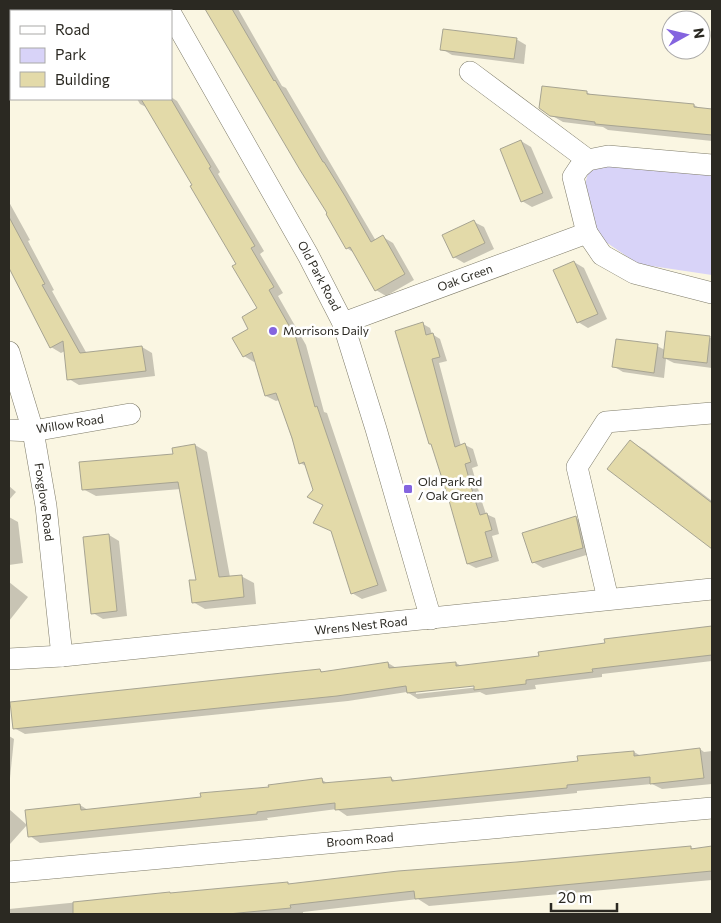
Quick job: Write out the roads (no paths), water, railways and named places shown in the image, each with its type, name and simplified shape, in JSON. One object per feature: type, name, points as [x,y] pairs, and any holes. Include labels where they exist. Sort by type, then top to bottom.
[{"type":"street","name":"Old Park Road","points":[[172,15],[308,255],[343,323],[376,429],[430,618]]},
{"type":"street","points":[[470,72],[588,160]]},
{"type":"street","points":[[712,166],[608,156],[588,160],[573,177],[587,234],[602,255],[634,273],[712,293]]},
{"type":"street","name":"Oak Green","points":[[343,323],[587,234]]},
{"type":"street","name":"Foxglove Road","points":[[9,352],[33,431],[46,506],[62,656]]},
{"type":"street","points":[[608,600],[577,467],[606,422],[712,413]]},
{"type":"street","name":"Willow Road","points":[[9,430],[33,431],[130,414]]},
{"type":"street","name":"Wrens Nest Road","points":[[9,659],[62,656],[712,589]]},
{"type":"street","name":"Broom Road","points":[[9,872],[712,808]]},
{"type":"place","name":"Morrisons Daily","points":[[273,331]]},
{"type":"place","name":"Old Park Rd / Oak Green","points":[[408,489]]}]
